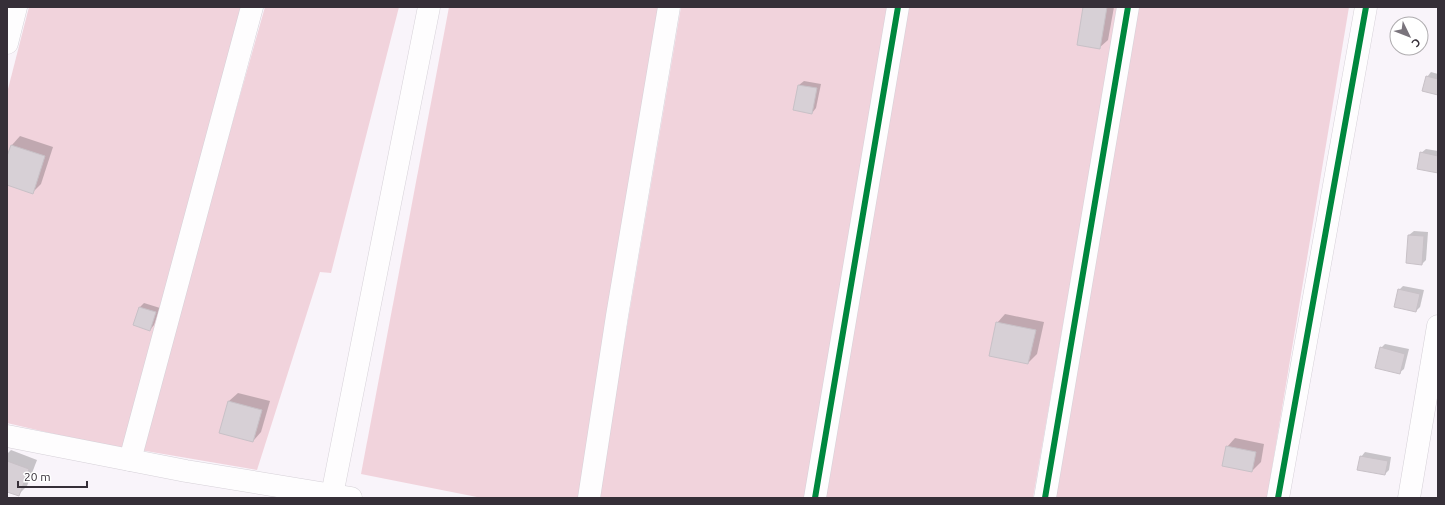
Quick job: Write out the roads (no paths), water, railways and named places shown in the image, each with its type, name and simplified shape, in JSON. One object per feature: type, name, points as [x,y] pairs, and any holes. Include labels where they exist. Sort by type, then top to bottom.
[{"type":"street","points":[[7,43],[16,7]]},
{"type":"street","points":[[130,460],[252,7]]},
{"type":"street","points":[[7,436],[186,471],[342,496],[429,7]]},
{"type":"street","points":[[589,498],[617,316],[668,7]]},
{"type":"street","points":[[815,498],[898,7]]},
{"type":"street","points":[[1045,498],[1128,7]]},
{"type":"street","points":[[1278,498],[1366,7]]},
{"type":"street","points":[[1409,498],[1438,326]]}]
